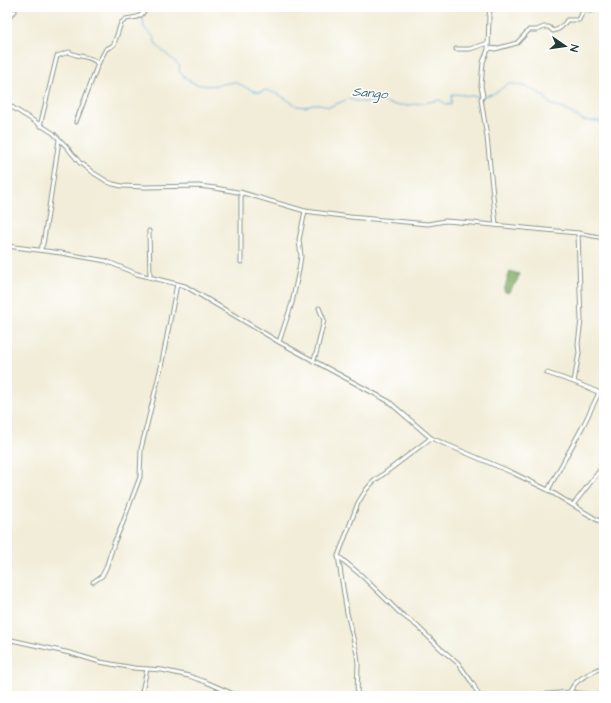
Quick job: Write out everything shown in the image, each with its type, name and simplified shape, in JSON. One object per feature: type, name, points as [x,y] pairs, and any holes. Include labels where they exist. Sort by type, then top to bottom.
[{"type":"street","points":[[76,122],[98,64],[106,49],[114,44],[121,23],[126,19],[142,15],[148,7]]},
{"type":"street","points":[[487,54],[489,15],[491,7]]},
{"type":"street","points":[[491,48],[494,49],[517,43],[529,30],[537,30],[547,26],[553,31],[556,31],[564,26],[568,20],[579,20],[583,11],[592,11],[596,7]]},
{"type":"street","points":[[7,24],[11,14],[15,11]]},
{"type":"street","points":[[488,42],[491,48]]},
{"type":"street","points":[[456,48],[470,49],[488,42]]},
{"type":"street","points":[[491,48],[488,50],[483,62],[481,86],[496,225]]},
{"type":"street","points":[[40,126],[57,56],[69,52],[92,59],[98,64]]},
{"type":"street","points":[[7,104],[53,133],[76,160],[86,168],[113,184],[146,187],[199,186],[241,192],[304,211],[350,217],[428,224],[444,221],[496,225],[578,233],[604,238]]},
{"type":"street","points":[[40,250],[43,244],[59,140]]},
{"type":"street","points":[[241,192],[241,262]]},
{"type":"street","points":[[279,342],[292,303],[298,277],[301,261],[299,240],[304,211]]},
{"type":"street","points":[[148,231],[150,277]]},
{"type":"street","points":[[574,382],[579,353],[578,344],[581,320],[578,282],[578,233]]},
{"type":"street","points":[[7,246],[106,261],[136,274],[189,288],[279,342],[388,400],[431,438],[442,444],[511,472],[548,490],[604,524]]},
{"type":"street","points":[[93,582],[102,576],[106,568],[114,543],[122,526],[140,477],[141,449],[161,367],[177,284]]},
{"type":"street","points":[[313,361],[324,320],[319,308]]},
{"type":"street","points":[[546,373],[598,392],[598,395],[583,426],[548,490]]},
{"type":"street","points":[[357,696],[357,654],[347,613],[338,556],[358,503],[372,482],[431,438]]},
{"type":"street","points":[[573,505],[604,465]]},
{"type":"street","points":[[338,556],[362,576],[389,603],[416,625],[440,649],[458,662],[473,684],[479,696]]},
{"type":"street","points":[[7,639],[70,653],[100,662],[162,670],[189,676],[238,696]]},
{"type":"street","points":[[570,692],[573,684],[578,680],[604,666]]},
{"type":"street","points":[[141,696],[147,669]]},
{"type":"street","points":[[527,696],[570,692],[604,696]]},
{"type":"green space","points":[[510,271],[519,274],[517,281],[508,293],[504,291]]},
{"type":"waterway","name":"Sango","points":[[132,7],[139,14]]},
{"type":"waterway","name":"Sango","points":[[141,17],[143,19],[144,28],[154,37],[156,45],[180,66],[179,71],[185,78],[205,86],[235,82],[254,91],[260,92],[266,90],[278,94],[297,106],[305,107],[313,104],[320,104],[329,107],[348,99],[360,102],[377,103],[380,100],[394,105],[417,104],[440,100],[451,105],[452,94],[481,96]]},
{"type":"waterway","name":"Sango","points":[[485,96],[495,93],[509,83],[526,87],[539,93],[546,98],[550,104],[564,109],[583,120],[600,121],[604,127]]}]
